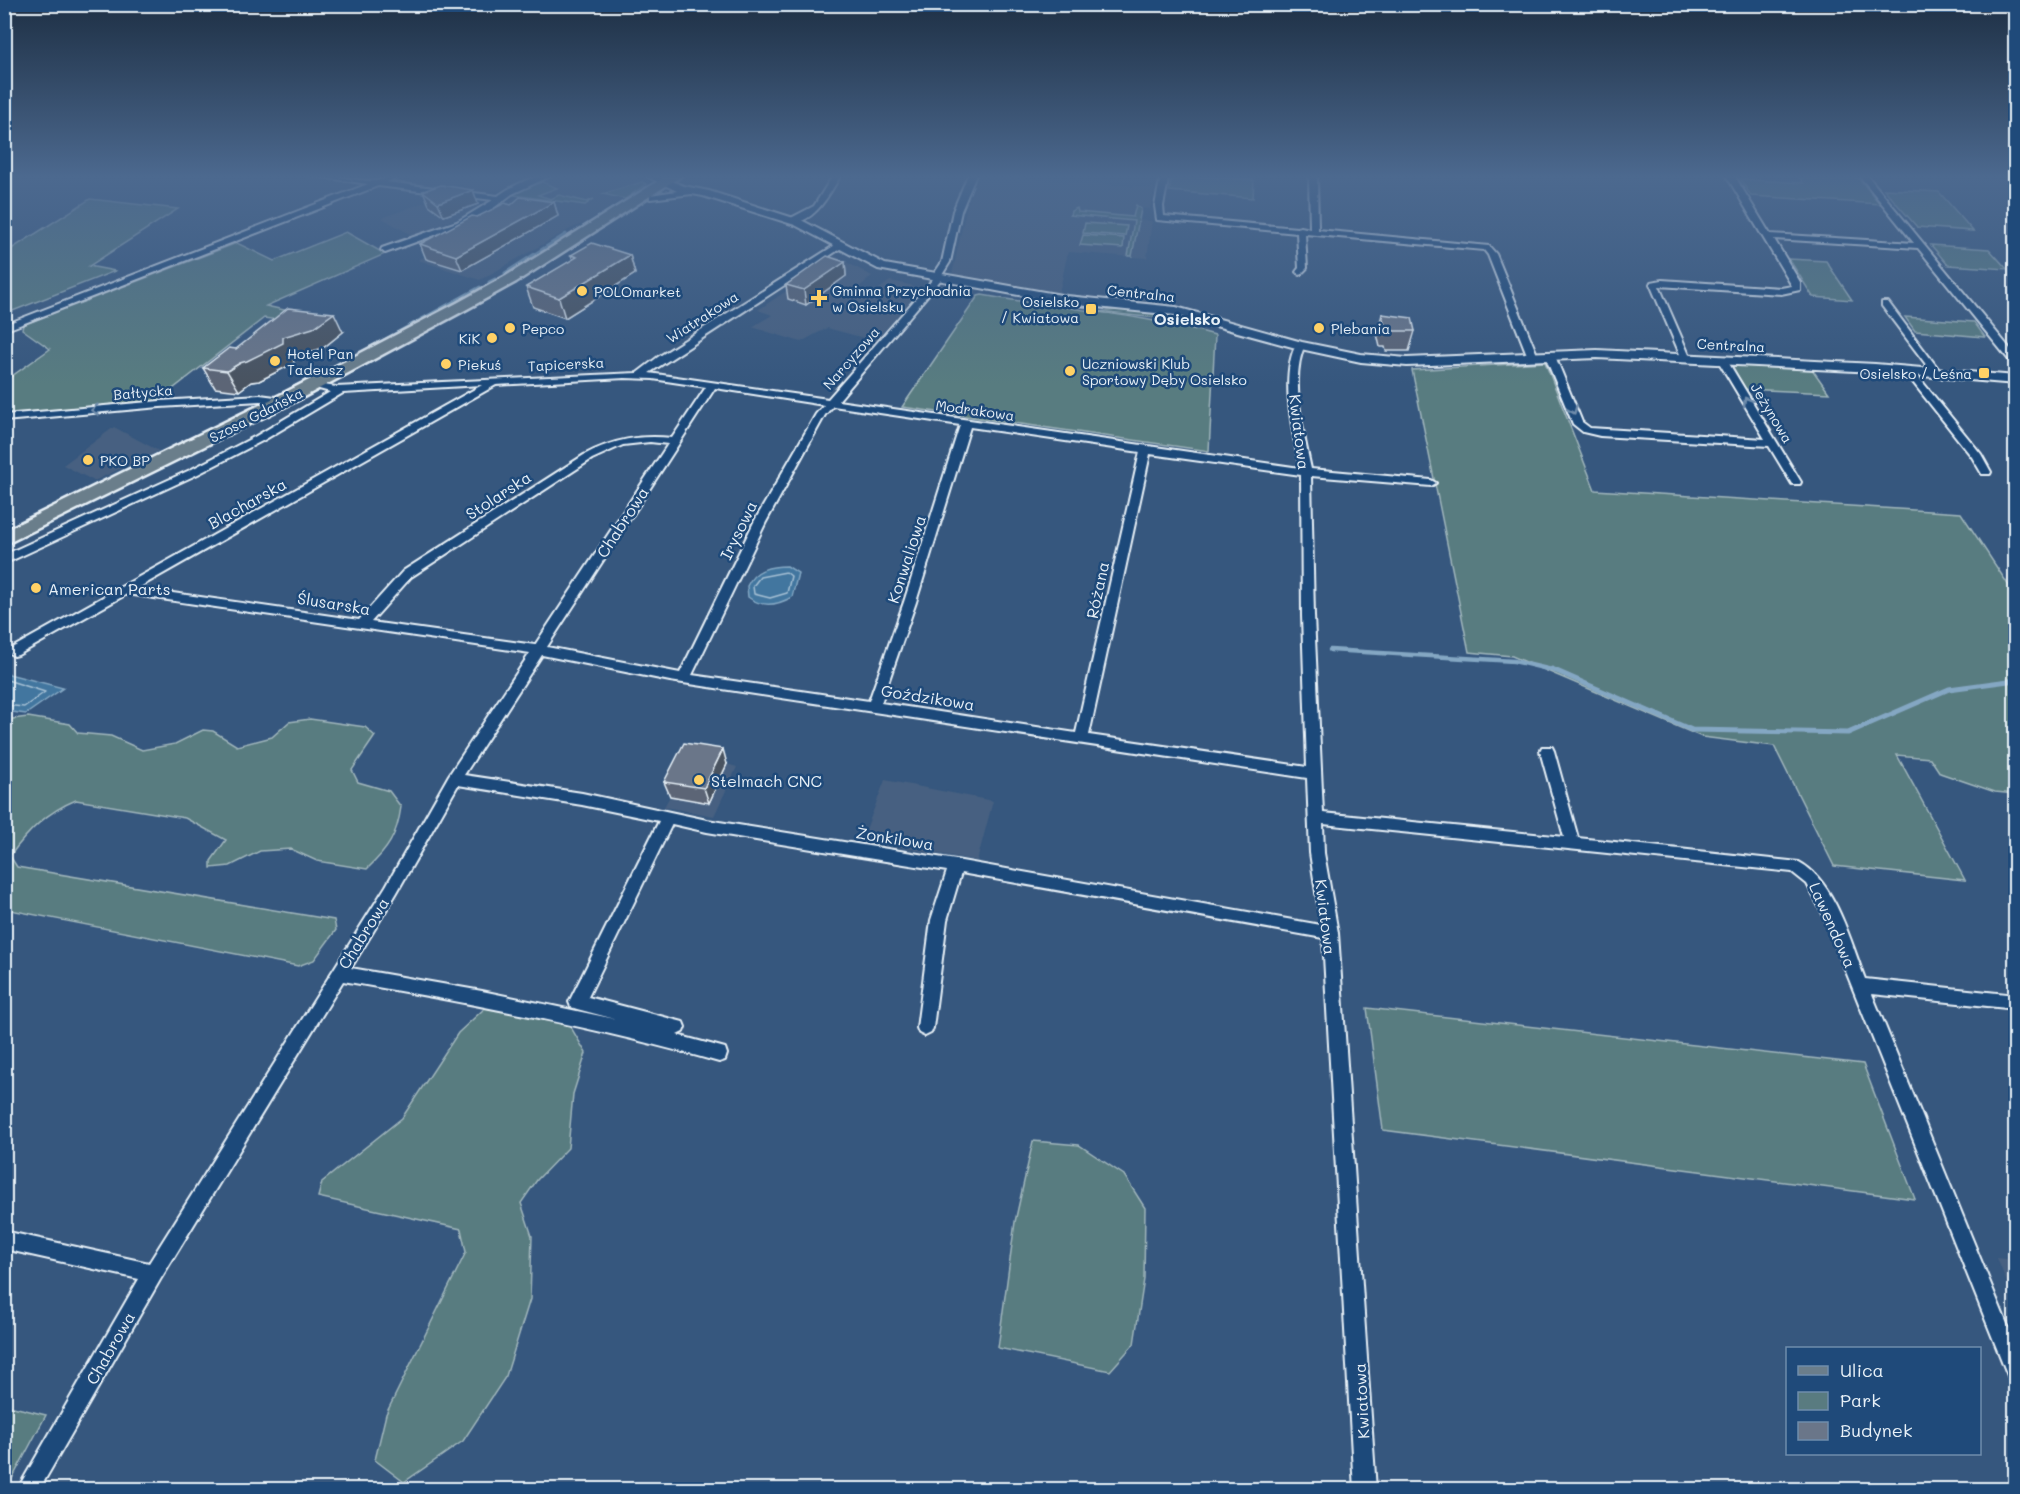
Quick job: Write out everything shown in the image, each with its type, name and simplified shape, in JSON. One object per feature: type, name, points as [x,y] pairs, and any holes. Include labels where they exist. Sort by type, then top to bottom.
[{"type":"main road","name":"Szosa Gdańska","points":[[4,539],[315,385],[496,288],[566,245]]},
{"type":"street","points":[[4,328],[220,245]]},
{"type":"street","points":[[385,250],[399,245]]},
{"type":"street","name":"Centralna","points":[[840,245],[882,267],[1067,300],[1176,311],[1300,345],[1345,355],[1395,362],[1597,354],[1722,359],[2016,380]]},
{"type":"street","name":"Wiatrakowa","points":[[640,375],[670,353],[840,245]]},
{"type":"street","name":"Narcyzowa","points":[[831,402],[938,277],[946,262],[950,245]]},
{"type":"street","points":[[1300,272],[1303,268],[1302,245]]},
{"type":"street","points":[[1454,245],[1485,248],[1492,254],[1533,357]]},
{"type":"street","points":[[1685,357],[1654,285],[1794,290],[1797,288],[1796,282],[1773,245]]},
{"type":"street","points":[[1901,245],[1920,246],[2016,363]]},
{"type":"street","points":[[1885,304],[1937,373]]},
{"type":"street","name":"Kwiatowa","points":[[1300,345],[1294,358],[1294,389],[1297,426],[1306,472],[1308,616],[1317,854],[1330,933],[1365,1490]]},
{"type":"street","points":[[1550,356],[1578,424],[1587,430],[1600,433],[1772,443]]},
{"type":"street","name":"Jeżynowa","points":[[1722,359],[1796,483]]},
{"type":"street","points":[[1909,371],[1977,456],[1986,472]]},
{"type":"street","name":"Tapicerska","points":[[315,385],[340,390],[640,375]]},
{"type":"street","name":"Modrakowa","points":[[640,375],[1306,472],[1431,483]]},
{"type":"street","name":"Blacharska","points":[[14,652],[497,382]]},
{"type":"street","name":"Chabrowa","points":[[27,1490],[153,1273],[391,890],[454,779],[712,385]]},
{"type":"street","points":[[4,560],[194,472],[260,438],[340,390]]},
{"type":"street","name":"Bałtycka","points":[[4,418],[160,404],[266,398],[283,401]]},
{"type":"street","name":"Irysowa","points":[[684,678],[792,462],[831,402]]},
{"type":"street","name":"Konwaliowa","points":[[874,706],[910,602],[966,422]]},
{"type":"street","name":"Stolarska","points":[[362,624],[407,574],[588,457],[606,447],[639,438],[674,441]]},
{"type":"street","name":"Różana","points":[[1082,737],[1146,449]]},
{"type":"street","name":"Ślusarska","points":[[126,590],[537,650]]},
{"type":"street","name":"Goździkowa","points":[[537,650],[684,678],[1315,774]]},
{"type":"street","points":[[1547,752],[1573,845]]},
{"type":"street","name":"Żonkilowa","points":[[454,779],[582,799],[668,817],[1330,933]]},
{"type":"street","points":[[668,817],[577,1002],[677,1027]]},
{"type":"street","name":"Lawendowa","points":[[1316,818],[1794,866],[1806,872],[1820,889],[2016,1371]]},
{"type":"street","points":[[925,1028],[939,920],[956,866]]},
{"type":"street","points":[[338,973],[472,996],[636,1029],[719,1054]]},
{"type":"street","points":[[1860,986],[2016,1002]]},
{"type":"street","points":[[4,1240],[153,1273]]},
{"type":"shaded area","points":[[446,245],[542,245],[480,280],[418,260]]},
{"type":"shaded area","points":[[958,245],[1149,245],[1147,258],[1068,252],[1059,293],[952,275]]},
{"type":"shaded area","name":"Gminna Przychodnia w Osielsku","points":[[835,256],[872,276],[856,290],[863,292],[858,297],[865,299],[890,281],[911,285],[918,293],[875,341],[827,328],[801,342],[752,327],[772,315],[758,310]]},
{"type":"shaded area","points":[[114,427],[159,451],[94,481],[63,465]]},
{"type":"shaded area","points":[[727,764],[737,767],[714,816],[664,807],[670,796]]},
{"type":"shaded area","points":[[885,780],[993,801],[977,861],[862,840]]},
{"type":"shaded area","points":[[1997,1258],[2015,1260],[2015,1303]]},
{"type":"green space","points":[[18,245],[122,245],[89,266],[115,271],[5,314],[5,253]]},
{"type":"green space","points":[[233,245],[241,245],[274,261],[314,245],[369,245],[385,254],[266,306],[302,314],[292,322],[264,318],[156,402],[5,415],[5,381],[50,349],[22,329],[23,325]]},
{"type":"green space","points":[[1080,245],[1123,245],[1123,248]]},
{"type":"green space","points":[[1130,245],[1134,245],[1132,256],[1128,256]]},
{"type":"green space","points":[[1931,245],[1989,249],[2007,269],[1948,265]]},
{"type":"green space","points":[[1789,259],[1826,261],[1852,300],[1813,297]]},
{"type":"green space","name":"Uczniowski Klub Sportowy Dęby Osielsko","points":[[978,296],[1129,316],[1215,335],[1209,451],[902,407]]},
{"type":"green space","points":[[1127,309],[1171,313],[1203,324],[1198,328],[1168,319],[1097,312]]},
{"type":"green space","points":[[1905,317],[1974,322],[1985,337],[1915,331]]},
{"type":"green space","points":[[1545,362],[1595,490],[1961,513],[2015,595],[2015,794],[1995,792],[1940,773],[1930,758],[1897,755],[1965,880],[1834,866],[1774,746],[1702,737],[1512,656],[1469,652],[1412,370]]},
{"type":"green space","points":[[1735,365],[1812,369],[1829,393],[1745,389],[1733,367]]},
{"type":"green space","points":[[28,717],[70,724],[78,733],[111,736],[142,750],[175,744],[203,730],[213,731],[237,746],[272,737],[289,722],[310,719],[365,727],[375,736],[352,770],[358,782],[389,791],[401,807],[397,826],[386,848],[367,869],[317,861],[291,849],[260,851],[230,866],[211,868],[211,861],[226,840],[185,818],[76,800],[56,810],[39,823],[10,856],[17,867],[334,920],[336,930],[314,960],[298,966],[5,909],[5,720]]},
{"type":"green space","points":[[485,1008],[540,1014],[569,1024],[586,1053],[573,1094],[568,1148],[537,1180],[521,1203],[532,1236],[530,1299],[506,1376],[463,1441],[404,1482],[375,1460],[386,1414],[466,1252],[461,1229],[318,1197],[322,1182],[402,1118],[458,1033]]},
{"type":"green space","points":[[1367,1008],[1863,1064],[1915,1199],[1383,1130]]},
{"type":"green space","points":[[1033,1141],[1079,1145],[1124,1175],[1145,1208],[1144,1279],[1134,1344],[1110,1371],[998,1348],[1015,1222]]},
{"type":"green space","points":[[5,1405],[46,1415],[6,1490],[4,1489]]},
{"type":"water","points":[[787,566],[798,573],[792,597],[781,602],[764,604],[748,597],[747,586],[759,572],[769,568]]},
{"type":"water","points":[[5,673],[63,688],[26,714],[5,711]]},
{"type":"building","points":[[422,245],[476,245],[456,256]]},
{"type":"building","points":[[589,245],[597,245],[630,255],[559,298],[526,287],[577,257],[571,255]]},
{"type":"building","points":[[827,256],[845,262],[804,290],[786,285]]},
{"type":"building","points":[[288,308],[334,313],[313,328],[283,337],[283,343],[227,371],[203,368],[229,348],[236,349]]},
{"type":"building","points":[[1382,314],[1412,318],[1415,331],[1391,331],[1390,327],[1385,327]]},
{"type":"building","points":[[684,743],[723,749],[704,788],[664,782]]},
{"type":"waterway","points":[[505,273],[549,245]]},
{"type":"waterway","points":[[489,282],[495,279]]},
{"type":"waterway","points":[[369,348],[480,287]]},
{"type":"waterway","points":[[294,387],[349,359]]},
{"type":"waterway","points":[[1330,650],[1514,661],[1556,671]]},
{"type":"waterway","points":[[1552,669],[1692,730],[1848,733],[1949,689],[2016,680]]},
{"type":"place","name":"POLOmarket","points":[[582,291]]},
{"type":"place","name":"Gminna Przychodnia w Osielsku","points":[[819,298]]},
{"type":"place","name":"Osielsko / Kwiatowa","points":[[1091,309]]},
{"type":"place","name":"Pepco","points":[[510,328]]},
{"type":"place","name":"Plebania","points":[[1319,328]]},
{"type":"place","name":"KiK","points":[[492,338]]},
{"type":"place","name":"Hotel Pan Tadeusz","points":[[275,361]]},
{"type":"place","name":"Piekuś","points":[[446,364]]},
{"type":"place","name":"Uczniowski Klub Sportowy Dęby Osielsko","points":[[1070,371]]},
{"type":"place","name":"Osielsko / Leśna","points":[[1984,373]]},
{"type":"place","name":"PKO BP","points":[[88,460]]},
{"type":"place","name":"American Parts","points":[[36,588]]},
{"type":"place","name":"Stelmach CNC","points":[[699,780]]},
{"type":"district","name":"Osielsko","points":[[1187,318]]}]
